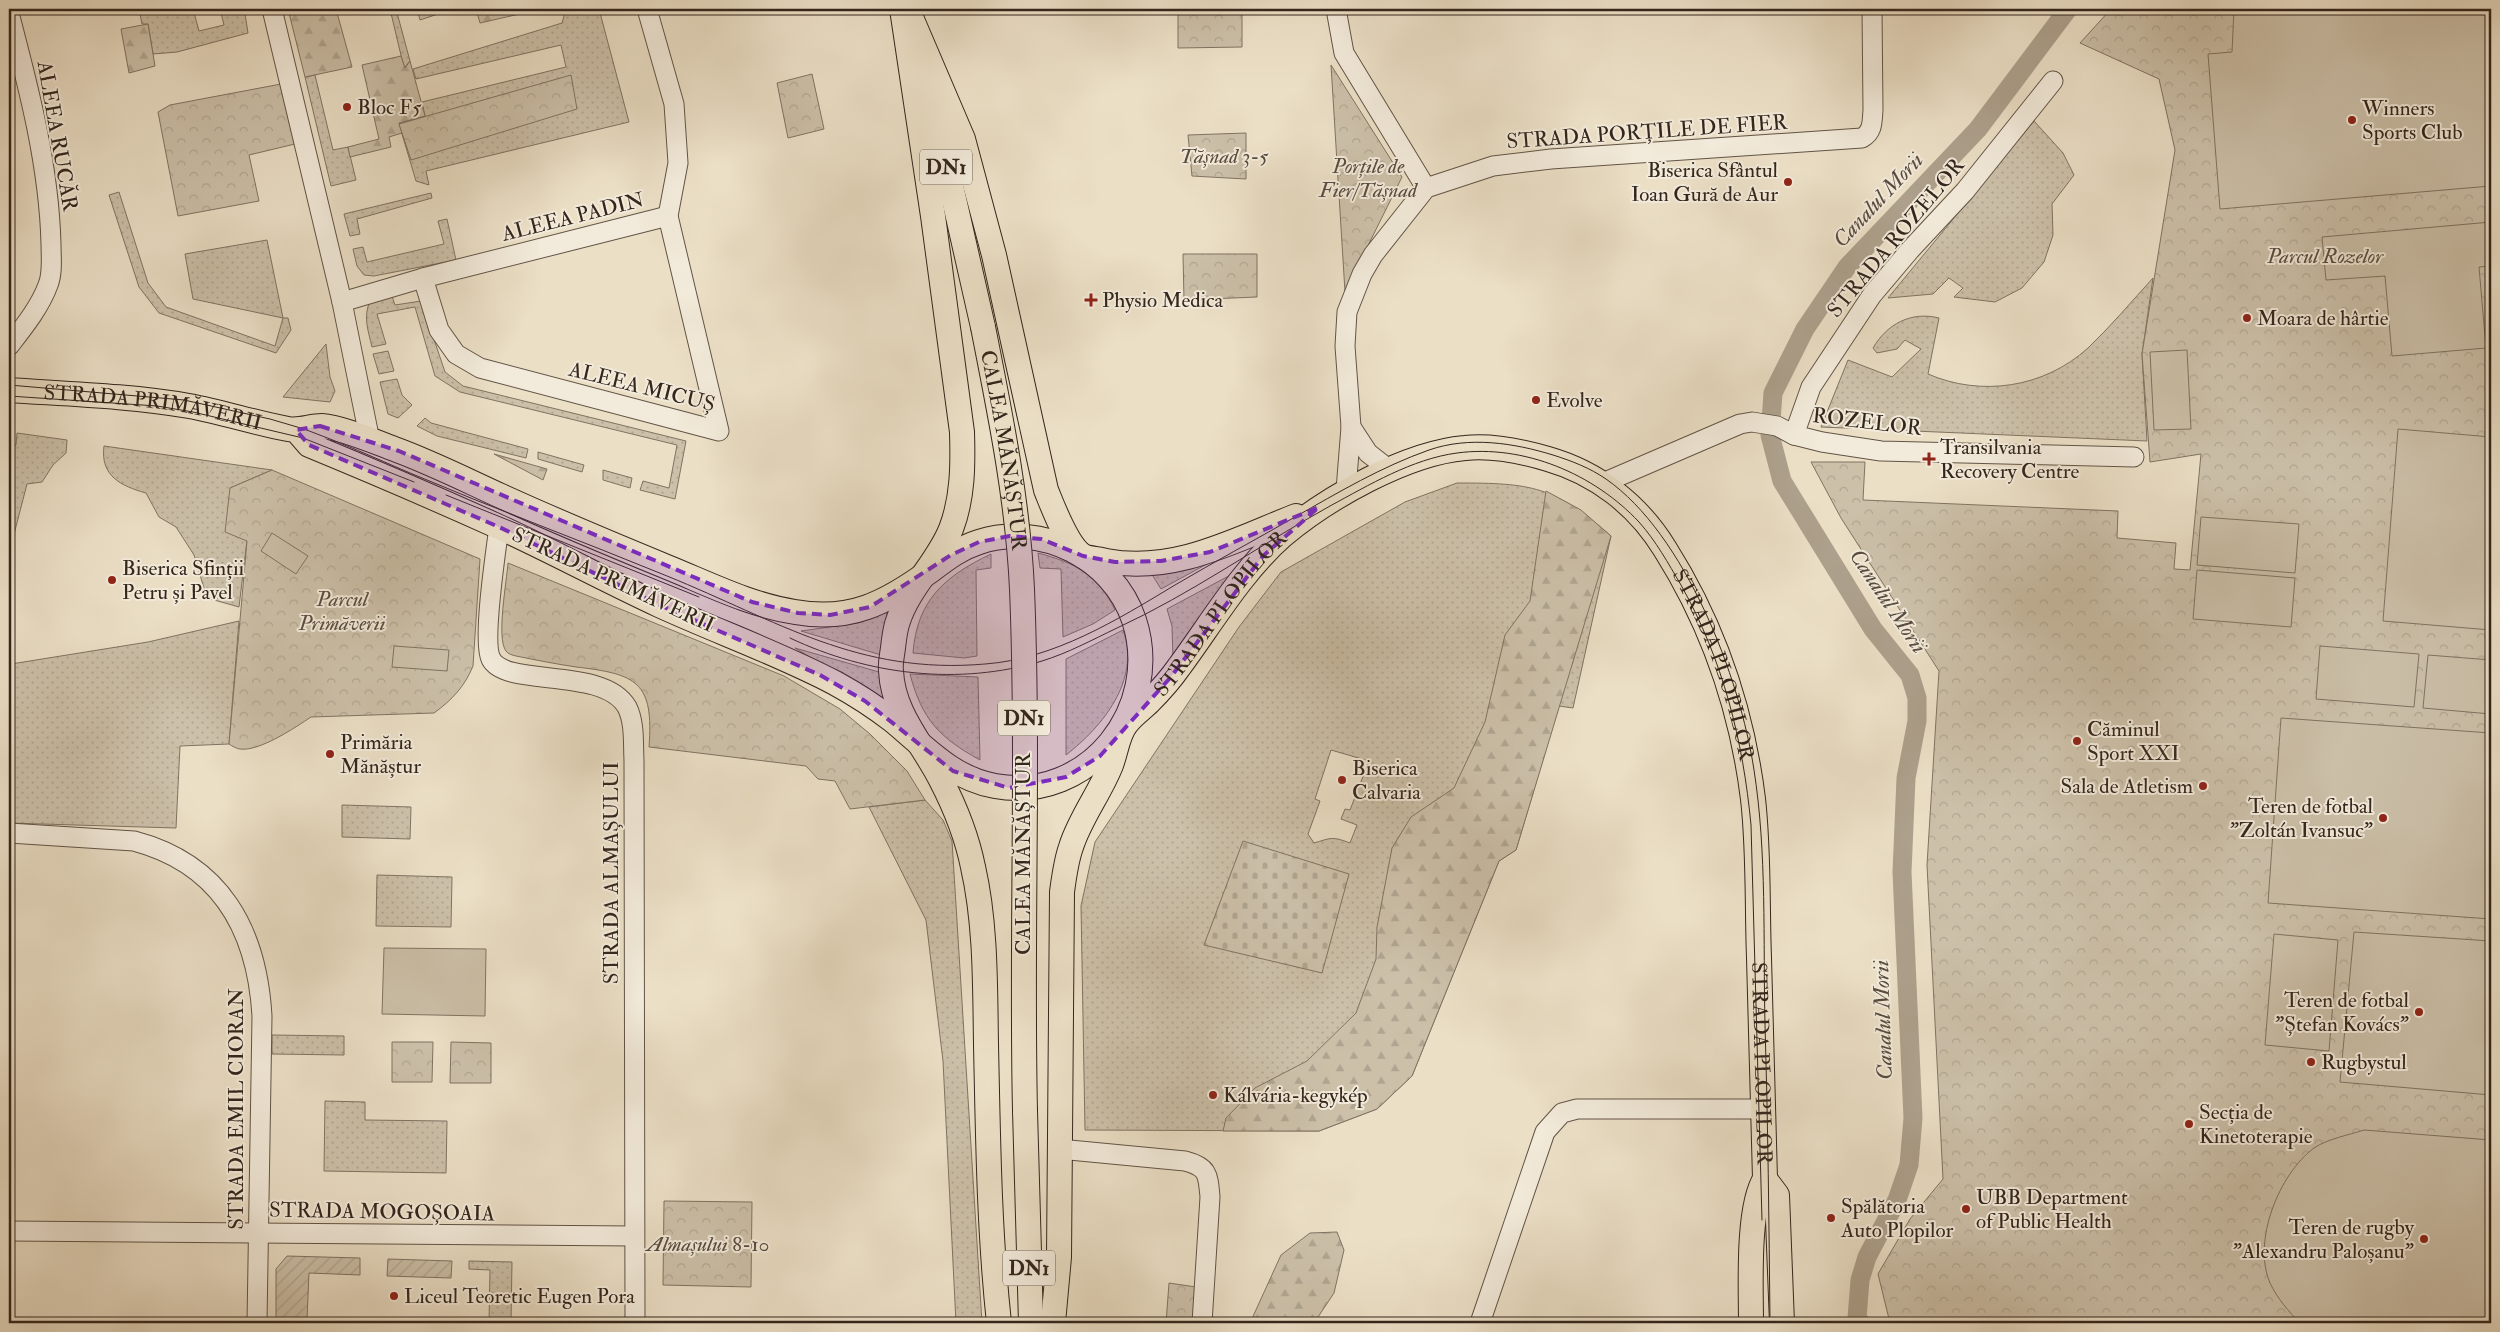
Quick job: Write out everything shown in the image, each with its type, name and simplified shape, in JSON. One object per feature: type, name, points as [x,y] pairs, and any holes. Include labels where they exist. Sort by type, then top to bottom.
[{"type":"main road","name":"CALEA MĂNĂȘTUR","points":[[905,9],[944,155],[983,327],[1008,468],[1022,588],[1026,833],[1022,988],[1030,1323]]},
{"type":"main road","points":[[905,9],[963,139],[994,256],[1046,490],[1067,537],[1083,556]]},
{"type":"main road","points":[[905,9],[962,432],[962,482],[952,528],[926,574]]},
{"type":"main road","name":"STRADA PRIMĂVERII","points":[[9,390],[171,403],[296,430],[320,426],[370,441],[470,481],[579,531],[752,602],[772,608],[817,615],[856,612],[886,600],[951,555],[979,542],[1010,536],[1054,542],[1068,547],[1083,556],[1116,586],[1134,622],[1140,648],[1140,674],[1135,700],[1124,725],[1100,756],[1084,768],[1066,777],[1028,787],[1009,788],[971,779],[936,760],[922,746],[866,701],[827,679],[778,655],[664,607],[499,527],[310,445],[296,430]]},
{"type":"main road","name":"STRADA PLOPILOR","points":[[1124,725],[1170,678],[1263,556],[1282,537],[1319,507],[1346,490],[1390,471],[1436,454],[1478,447],[1539,456],[1572,467],[1603,483],[1644,520],[1676,568],[1717,652],[1739,720],[1752,797],[1755,825],[1765,1179],[1757,1193],[1750,1264],[1751,1323]]},
{"type":"main road","name":"STRADA PLOPILOR","points":[[1083,556],[1115,562],[1185,558],[1210,552],[1319,507]]},
{"type":"main road","name":"STRADA PRIMĂVERII","points":[[922,746],[912,733],[897,702],[890,670],[897,623],[904,605],[926,574]]},
{"type":"main road","points":[[1053,1323],[1059,1257],[1062,892],[1071,845],[1103,784],[1124,725]]},
{"type":"main road","points":[[922,746],[942,781],[967,841],[978,895],[985,990],[991,1244],[999,1323]]},
{"type":"main road","name":"STRADA PLOPILOR","points":[[1765,1179],[1777,1196],[1782,1323]]},
{"type":"street","points":[[272,9],[342,302],[370,441]]},
{"type":"street","name":"ALEEA PADIN","points":[[342,302],[423,278],[668,216],[678,163],[674,104],[647,9]]},
{"type":"street","points":[[1336,9],[1344,53],[1426,188],[1373,255],[1362,274],[1347,312],[1345,346],[1351,427],[1346,490]]},
{"type":"street","name":"STRADA PORȚILE DE FIER","points":[[1426,188],[1493,166],[1551,159],[1862,138],[1868,134],[1872,126],[1874,110],[1872,9]]},
{"type":"street","name":"ALEEA RUCĂR","points":[[9,14],[23,66],[44,169],[50,218],[52,267],[48,285],[39,302],[9,346]]},
{"type":"street","name":"STRADA ROZELOR","points":[[1786,430],[1811,387],[1872,295],[1910,250],[1965,191],[2053,82]]},
{"type":"street","name":"ALEEA MICUȘ","points":[[423,278],[440,330],[456,354],[480,368],[719,431],[668,216]]},
{"type":"street","points":[[1603,483],[1740,424],[1752,422],[1786,430]]},
{"type":"street","points":[[1351,427],[1368,453],[1390,471]]},
{"type":"street","name":"ROZELOR","points":[[1786,430],[1834,445],[1900,452],[2134,457]]},
{"type":"street","name":"STRADA ALMAȘULUI","points":[[499,527],[488,639],[492,662],[498,667],[514,672],[590,684],[607,690],[616,695],[627,709],[633,733],[635,1323]]},
{"type":"street","name":"STRADA EMIL CIORAN","points":[[9,833],[134,841],[174,854],[195,868],[221,892],[242,929],[253,956],[260,987],[262,1016],[257,1323]]},
{"type":"street","points":[[1480,1323],[1545,1132],[1562,1113],[1577,1109],[1604,1108],[1763,1109]]},
{"type":"street","points":[[1060,1149],[1185,1161],[1199,1165],[1209,1179],[1210,1197],[1202,1323]]},
{"type":"street","name":"STRADA MOGOȘOAIA","points":[[9,1231],[634,1236]]},
{"type":"highlighted area","points":[[320,426],[399,451],[752,602],[798,613],[830,615],[870,607],[951,555],[979,542],[1010,536],[1041,539],[1083,556],[1115,562],[1161,561],[1210,552],[1319,507],[1263,556],[1170,678],[1100,756],[1066,777],[1009,788],[953,771],[865,701],[820,675],[664,607],[499,527],[309,445],[296,430]]},
{"type":"green space","points":[[139,9],[193,9],[199,31],[224,25],[220,9],[260,10],[245,14],[248,33],[177,52],[153,54],[148,24],[142,24]]},
{"type":"green space","points":[[288,9],[336,9],[352,67],[305,77]]},
{"type":"green space","points":[[390,9],[396,9],[410,61],[404,68]]},
{"type":"green space","points":[[417,9],[453,9],[420,20]]},
{"type":"green space","points":[[476,9],[523,9],[524,13],[480,23]]},
{"type":"green space","points":[[566,9],[599,9],[629,122],[426,171],[429,185],[416,181],[399,124],[425,116],[422,102],[566,67],[561,45],[416,79],[413,69],[562,23]]},
{"type":"green space","points":[[1178,9],[1242,9],[1242,47],[1178,48]]},
{"type":"green space","name":"Parcul Rozelor","points":[[2111,9],[2491,9],[2491,1323],[1890,1323],[1878,1274],[1910,1219],[1943,1179],[1927,865],[1939,671],[1841,518],[1811,462],[1865,462],[1863,500],[2118,511],[2117,538],[2176,543],[2174,569],[2190,570],[2201,454],[2150,462],[2142,354],[2175,150],[2159,79],[2080,43]]},
{"type":"green space","name":"Winners Sports Club","points":[[2234,9],[2422,9],[2424,13],[2491,10],[2491,186],[2220,209],[2208,54],[2232,52]]},
{"type":"green space","points":[[148,24],[155,66],[129,73],[121,29]]},
{"type":"green space","points":[[401,56],[405,68],[410,61],[425,116],[399,123],[402,133],[389,137],[391,147],[350,157],[348,147],[379,139],[362,65]]},
{"type":"green space","name":"Porțile de Fier/Tășnad","points":[[1331,65],[1402,177],[1345,292]]},
{"type":"green space","points":[[812,74],[824,129],[788,138],[777,83]]},
{"type":"green space","points":[[315,75],[333,150],[348,147],[356,180],[331,186],[305,77]]},
{"type":"green space","points":[[571,75],[577,109],[411,160],[399,124]]},
{"type":"green space","points":[[281,84],[295,144],[249,155],[259,201],[178,216],[158,112],[170,105]]},
{"type":"green space","points":[[2034,121],[2063,153],[2074,175],[2052,204],[2053,235],[2044,262],[2022,288],[1995,302],[1954,297],[1963,288],[1949,278],[1933,294],[1888,298]]},
{"type":"green space","name":"Tășnad 3-5","points":[[1246,133],[1246,179],[1192,176],[1188,135]]},
{"type":"green space","points":[[119,192],[148,283],[166,307],[275,346],[283,318],[288,318],[291,330],[276,353],[159,313],[139,287],[109,195]]},
{"type":"green space","points":[[431,193],[432,198],[357,219],[360,234],[350,236],[344,214]]},
{"type":"green space","points":[[447,219],[456,260],[374,276],[364,275],[357,266],[353,249],[363,247],[367,262],[444,244],[438,221]]},
{"type":"green space","name":"Parcul Rozelor","points":[[2491,222],[2491,266],[2479,267],[2486,348],[2392,356],[2385,276],[2326,280],[2322,237]]},
{"type":"green space","points":[[267,240],[283,318],[193,299],[185,254]]},
{"type":"green space","points":[[1183,254],[1257,254],[1257,297],[1184,300]]},
{"type":"green space","points":[[2153,278],[2142,354],[2147,441],[1821,427],[1848,360],[1892,377],[1921,349],[1905,340],[1897,349],[1877,353],[1873,348],[1885,332],[1901,321],[1919,316],[1939,318],[1928,374],[1948,381],[1969,385],[2011,385],[2032,380],[2071,362],[2097,340]]},
{"type":"green space","points":[[391,293],[395,305],[421,301],[445,372],[463,386],[686,441],[675,499],[640,490],[643,481],[669,488],[677,445],[460,392],[435,376],[415,307],[377,314],[386,344],[372,347],[367,324],[370,301]]},
{"type":"green space","points":[[326,344],[330,377],[335,391],[330,402],[283,397]]},
{"type":"green space","points":[[2187,350],[2191,429],[2154,430],[2150,352]]},
{"type":"green space","points":[[388,351],[394,371],[379,374],[373,354]]},
{"type":"green space","points":[[397,379],[402,395],[412,405],[398,418],[388,414],[380,382]]},
{"type":"green space","points":[[425,418],[431,423],[528,449],[526,458],[437,436],[417,426]]},
{"type":"green space","points":[[2398,429],[2491,437],[2491,630],[2383,621]]},
{"type":"green space","points":[[17,433],[67,440],[66,453],[53,465],[42,482],[27,484],[12,542],[11,664],[148,642],[239,621],[229,744],[180,746],[176,828],[9,823],[9,445],[16,445]]},
{"type":"green space","points":[[104,446],[272,470],[230,488],[247,540],[239,607],[207,598],[194,555],[176,527],[159,517],[146,493],[128,487],[114,478],[105,465]]},
{"type":"green space","points":[[538,452],[584,465],[582,472],[538,459]]},
{"type":"green space","points":[[494,454],[547,469],[543,480]]},
{"type":"green space","name":"Parcul Primăverii","points":[[272,470],[480,559],[473,666],[457,692],[434,713],[311,717],[277,738],[257,747],[240,749],[229,744],[247,541],[225,532],[230,488]]},
{"type":"green space","points":[[603,470],[632,478],[630,488],[603,480]]},
{"type":"green space","points":[[1457,483],[1505,484],[1524,487],[1557,497],[1591,519],[1611,536],[1573,708],[1559,706],[1516,850],[1499,861],[1412,1076],[1377,1109],[1319,1131],[1085,1130],[1081,906],[1095,842],[1239,627],[1281,572],[1405,502]],"holes":[[[1331,750],[1369,761],[1350,810],[1345,809],[1341,819],[1357,825],[1350,843],[1332,838],[1314,843],[1308,834],[1320,801],[1315,799]]]},
{"type":"green space","points":[[1546,491],[1581,510],[1611,536],[1516,850],[1499,861],[1412,1076],[1377,1109],[1319,1131],[1223,1131],[1226,1118],[1255,1088],[1307,1061],[1356,1013],[1376,959],[1377,927],[1392,848],[1411,817],[1454,788],[1485,722],[1505,635],[1530,601]]},
{"type":"green space","points":[[2201,517],[2299,524],[2295,573],[2197,565]]},
{"type":"green space","points":[[272,533],[308,556],[296,574],[261,551]]},
{"type":"green space","points":[[1038,553],[1063,561],[1084,572],[1101,587],[1115,610],[1093,624],[1063,637],[1061,569],[1040,568]]},
{"type":"green space","points":[[991,554],[991,568],[976,570],[977,656],[964,658],[913,653],[920,618],[936,592],[960,571]]},
{"type":"green space","points":[[1218,558],[1161,589],[1146,565]]},
{"type":"green space","points":[[508,563],[784,676],[840,709],[870,734],[907,771],[925,800],[850,809],[835,781],[818,779],[806,766],[649,747],[650,725],[644,695],[637,685],[627,678],[614,673],[516,656],[506,651],[503,644],[502,622]]},
{"type":"green space","points":[[2197,570],[2295,578],[2291,627],[2193,619]]},
{"type":"green space","points":[[1238,571],[1173,660],[1172,626],[1167,609]]},
{"type":"green space","points":[[887,612],[881,655],[801,631],[858,623]]},
{"type":"green space","points":[[1123,630],[1127,649],[1127,667],[1123,684],[1105,716],[1066,755],[1066,659]]},
{"type":"green space","points":[[394,646],[449,650],[447,671],[392,667]]},
{"type":"green space","points":[[2320,646],[2419,654],[2414,707],[2316,699]]},
{"type":"green space","points":[[795,648],[886,674],[883,702]]},
{"type":"green space","points":[[2428,655],[2491,660],[2491,714],[2423,708]]},
{"type":"green space","points":[[910,674],[978,677],[980,760],[954,744],[934,726],[920,704]]},
{"type":"green space","name":"Teren de fotbal \"Zoltán Ivansuc\"","points":[[2281,718],[2491,733],[2491,919],[2268,903]]},
{"type":"green space","points":[[925,800],[943,820],[952,841],[982,1323],[956,1323],[943,1061],[926,920],[869,807]]},
{"type":"green space","points":[[342,805],[411,807],[410,839],[342,837]]},
{"type":"green space","points":[[1243,841],[1349,874],[1322,973],[1204,945]]},
{"type":"green space","points":[[377,875],[452,877],[451,927],[376,926]]},
{"type":"green space","name":"Teren de fotbal \"Ștefan Kovács\"","points":[[2354,932],[2491,941],[2491,1095],[2340,1082]]},
{"type":"green space","points":[[2274,934],[2338,940],[2329,1051],[2265,1045]]},
{"type":"green space","points":[[384,948],[486,949],[485,1016],[382,1014]]},
{"type":"green space","points":[[272,1035],[344,1036],[344,1055],[272,1054]]},
{"type":"green space","points":[[392,1042],[433,1042],[432,1082],[392,1082]]},
{"type":"green space","points":[[451,1042],[491,1043],[491,1083],[450,1083]]},
{"type":"green space","points":[[325,1101],[365,1102],[365,1120],[447,1121],[446,1173],[324,1171]]},
{"type":"green space","points":[[2364,1130],[2491,1140],[2491,1323],[2300,1323],[2276,1294],[2270,1283],[2265,1266],[2264,1248],[2272,1210],[2280,1191],[2301,1160],[2314,1148]]},
{"type":"green space","name":"Almașului 8-10","points":[[664,1201],[752,1202],[751,1287],[663,1285]]},
{"type":"green space","points":[[1337,1232],[1344,1250],[1334,1293],[1314,1323],[1250,1323],[1281,1255],[1310,1233]]},
{"type":"green space","points":[[287,1256],[360,1258],[360,1275],[309,1273],[307,1319],[317,1320],[317,1323],[276,1323],[276,1269]]},
{"type":"green space","points":[[388,1259],[452,1261],[451,1278],[387,1276]]},
{"type":"green space","points":[[469,1261],[512,1262],[511,1323],[489,1323],[490,1270],[469,1269]]},
{"type":"green space","points":[[1169,1283],[1196,1287],[1193,1323],[1166,1323]]},
{"type":"waterway","name":"Canalul Morii","points":[[1861,1323],[1857,1318],[1860,1280],[1867,1257],[1897,1200],[1909,1165],[1913,1118],[1902,872],[1906,778],[1917,721],[1917,698],[1910,675],[1873,629],[1782,481],[1770,435],[1773,393],[1805,329],[1847,267],[1978,129],[2068,9]]},
{"type":"tram line","points":[[9,385],[184,400],[270,419],[304,429],[667,576],[783,627],[820,641],[858,653],[897,661],[939,665],[985,664],[1011,661],[1060,646],[1084,636],[1344,489],[1394,464],[1429,450],[1460,443],[1507,444],[1553,455],[1594,471],[1634,503],[1660,535],[1684,571],[1704,610],[1722,652],[1747,733],[1758,801],[1763,865],[1770,1323]]},
{"type":"tram line","points":[[9,396],[157,406],[193,412],[303,438],[414,482]]},
{"type":"tram line","points":[[790,638],[820,651],[851,661],[914,673],[979,673],[1011,669],[1061,654],[1144,615],[1330,506],[1391,474],[1440,456],[1482,451],[1532,458],[1556,466],[1601,490],[1621,505],[1639,522],[1651,537],[1696,613],[1709,642],[1729,701],[1743,762],[1751,825],[1762,1220]]},
{"type":"tram line","points":[[446,495],[699,597]]},
{"type":"place","name":"Bloc F5","points":[[347,107]]},
{"type":"place","name":"Winners Sports Club","points":[[2352,120]]},
{"type":"place","name":"Biserica Sfântul Ioan Gură de Aur","points":[[1788,182]]},
{"type":"place","name":"Physio Medica","points":[[1091,300]]},
{"type":"place","name":"Moara de hârtie","points":[[2247,318]]},
{"type":"place","name":"Evolve","points":[[1536,400]]},
{"type":"place","name":"Transilvania Recovery Centre","points":[[1929,459]]},
{"type":"place","name":"Biserica Sfinții Petru și Pavel","points":[[112,580]]},
{"type":"place","name":"Căminul Sport XXI","points":[[2077,741]]},
{"type":"place","name":"Primăria Mănăștur","points":[[330,754]]},
{"type":"place","name":"Biserica Calvaria","points":[[1342,780]]},
{"type":"place","name":"Sala de Atletism","points":[[2203,786]]},
{"type":"place","name":"Teren de fotbal \"Zoltán Ivansuc\"","points":[[2383,818]]},
{"type":"place","name":"Teren de fotbal \"Ștefan Kovács\"","points":[[2419,1012]]},
{"type":"place","name":"Rugbystul","points":[[2311,1062]]},
{"type":"place","name":"Kálvária-kegykép","points":[[1213,1095]]},
{"type":"place","name":"Secția de Kinetoterapie","points":[[2189,1124]]},
{"type":"place","name":"UBB Department of Public Health","points":[[1966,1209]]},
{"type":"place","name":"Spălătoria Auto Plopilor","points":[[1831,1218]]},
{"type":"place","name":"Teren de rugby \"Alexandru Paloșanu\"","points":[[2424,1239]]},
{"type":"place","name":"Liceul Teoretic Eugen Pora","points":[[394,1296]]}]
